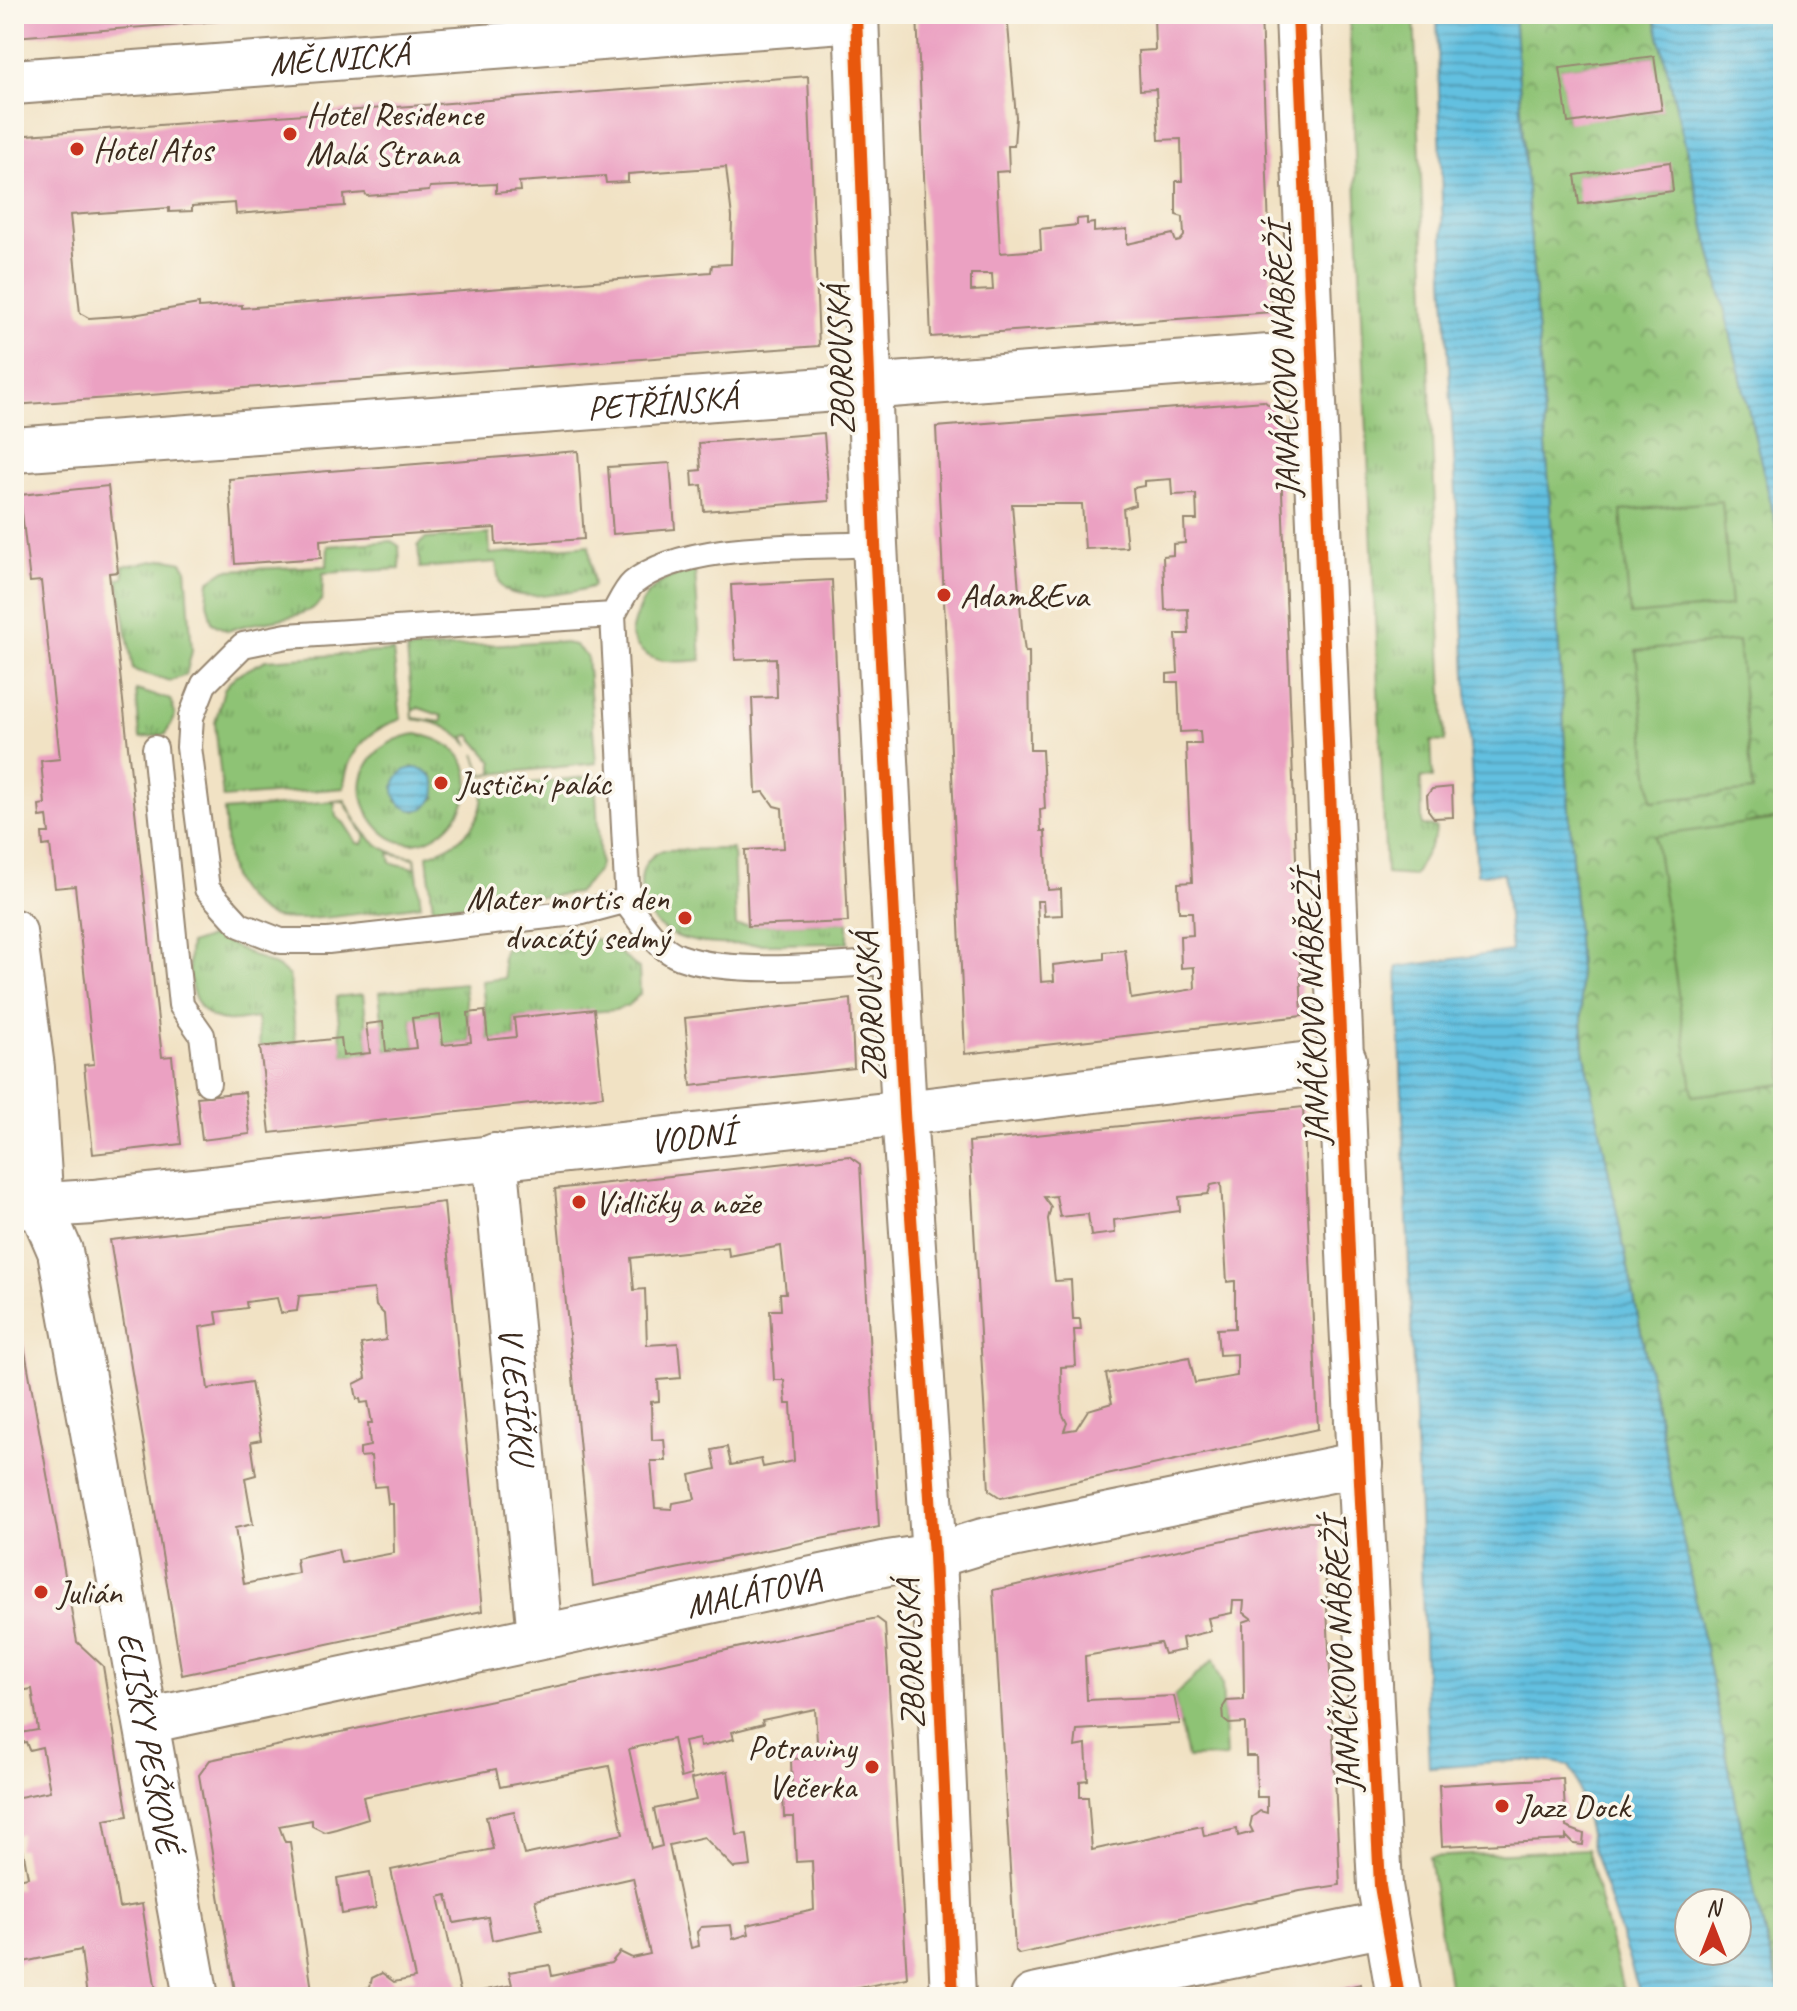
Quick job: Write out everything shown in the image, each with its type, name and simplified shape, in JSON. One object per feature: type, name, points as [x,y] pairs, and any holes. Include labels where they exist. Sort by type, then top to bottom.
[{"type":"street","name":"JANÁČKOVO NÁBŘEŽÍ","points":[[1298,14],[1310,354],[1380,1886],[1399,1997]]},
{"type":"street","name":"MĚLNICKÁ","points":[[14,82],[856,16]]},
{"type":"street","name":"ZBOROVSKÁ","points":[[856,16],[875,544],[904,1113],[934,1556],[953,1997]]},
{"type":"street","name":"PETŘÍNSKÁ","points":[[14,450],[869,384],[1310,354]]},
{"type":"street","points":[[14,932],[32,1068],[28,1207]]},
{"type":"street","name":"VODNÍ","points":[[28,1207],[904,1113],[1344,1060]]},
{"type":"street","name":"V LESÍČKU","points":[[495,1156],[540,1636]]},
{"type":"street","points":[[14,1167],[28,1207]]},
{"type":"street","name":"ELIŠKY PEŠKOVÉ","points":[[28,1207],[60,1251],[196,1997]]},
{"type":"street","name":"MALÁTOVA","points":[[147,1721],[540,1636],[934,1556],[983,1541],[1360,1464]]},
{"type":"street","points":[[1033,1997],[1386,1924]]},
{"type":"lane","points":[[875,544],[708,552],[660,568],[631,585],[613,615],[628,905],[658,942],[679,957],[736,967],[896,961]]},
{"type":"lane","points":[[613,615],[287,636],[243,645],[204,684],[191,717],[189,747],[207,889],[240,925],[281,941],[328,941],[583,912],[628,900]]},
{"type":"lane","points":[[155,748],[181,1005],[202,1035],[208,1083]]},
{"type":"lane","points":[[162,812],[195,808]]},
{"type":"green space","points":[[1349,14],[1414,14],[1445,742],[1431,741],[1433,778],[1421,777],[1422,826],[1436,827],[1435,836],[1414,876],[1386,874]]},
{"type":"green space","points":[[1514,14],[1654,14],[1783,554],[1783,1997],[1756,1901],[1584,1050],[1548,472]],"holes":[[[1653,56],[1661,110],[1568,122],[1561,68]],[[1669,163],[1673,191],[1580,204],[1576,175]]]},
{"type":"green space","points":[[1722,501],[1731,606],[1630,615],[1621,511]]},
{"type":"green space","points":[[489,534],[490,554],[589,545],[594,586],[561,594],[520,595],[502,587],[496,562],[420,568],[418,545],[425,539]]},
{"type":"green space","points":[[392,541],[399,546],[400,569],[323,573],[322,600],[304,613],[228,631],[212,623],[207,602],[209,581],[226,570],[327,566],[328,546]]},
{"type":"green space","points":[[167,559],[182,562],[186,568],[192,651],[186,675],[170,681],[133,670],[118,579],[124,578],[123,566]]},
{"type":"green space","points":[[695,571],[701,660],[669,662],[651,657],[636,644],[631,634],[644,599],[660,583]]},
{"type":"green space","points":[[553,641],[575,645],[587,657],[596,763],[483,775],[493,773],[493,762],[470,735],[464,737],[469,745],[444,726],[413,719],[407,650]],"holes":[[[419,708],[442,716],[442,722],[413,718],[413,710]]]},
{"type":"green space","points":[[1738,641],[1753,791],[1652,801],[1636,651]]},
{"type":"green space","points":[[393,651],[401,719],[378,730],[361,744],[349,764],[344,788],[223,798],[215,723],[224,689],[235,676],[266,660]]},
{"type":"green space","points":[[136,690],[171,700],[175,715],[166,734],[140,738]]},
{"type":"green space","points":[[417,734],[451,747],[466,768],[467,792],[457,815],[439,833],[417,843],[393,839],[371,818],[361,789],[368,763],[377,752],[402,737]],"holes":[[[412,767],[432,775],[436,798],[416,811],[396,801]]]},
{"type":"green space","points":[[595,776],[600,864],[597,872],[577,893],[433,909],[427,855],[449,846],[467,832],[479,813],[483,788]]},
{"type":"green space","points":[[345,800],[371,840],[390,851],[415,857],[421,905],[319,918],[280,918],[263,913],[234,882],[228,863],[224,811]],"holes":[[[334,801],[344,801],[365,837],[362,844],[357,843],[344,823],[336,817]],[[389,853],[415,858],[416,868],[391,863]]]},
{"type":"green space","points":[[1783,818],[1783,1084],[1693,1096],[1655,836]]},
{"type":"green space","points":[[733,849],[736,926],[848,922],[848,943],[703,943],[667,932],[654,921],[645,905],[641,884],[642,873],[649,859],[663,850]]},
{"type":"green space","points":[[555,933],[606,941],[639,969],[640,994],[629,1005],[615,1010],[514,1018],[516,1037],[488,1040],[482,981],[505,978],[502,957],[506,946],[533,935]]},
{"type":"green space","points":[[213,936],[281,969],[289,976],[296,1043],[260,1047],[257,1018],[226,1021],[214,1018],[198,1003],[190,980],[190,944]]},
{"type":"green space","points":[[464,983],[471,1042],[443,1045],[412,1019],[416,1048],[386,1051],[379,992]]},
{"type":"green space","points":[[363,994],[370,1053],[343,1056],[336,997]]},
{"type":"green space","points":[[1213,1660],[1222,1684],[1226,1757],[1187,1758],[1174,1696]]},
{"type":"green space","points":[[1587,1849],[1625,1997],[1451,1997],[1429,1857]]},
{"type":"water","points":[[1437,14],[1514,14],[1548,472],[1584,1050],[1756,1901],[1782,1997],[1641,1997],[1592,1847],[1576,1778],[1569,1766],[1520,1761],[1429,1767],[1397,967],[1511,951],[1504,873],[1477,874],[1444,276]]},
{"type":"water","points":[[1654,14],[1783,14],[1783,554]]},
{"type":"water","points":[[415,768],[430,774],[436,789],[430,804],[415,810],[400,804],[394,789],[400,774]]},
{"type":"building","points":[[14,14],[285,14],[285,16],[14,37]]},
{"type":"building","points":[[917,14],[1007,14],[1016,117],[1014,146],[1008,146],[1009,171],[996,172],[1000,253],[1041,250],[1040,229],[1077,225],[1077,219],[1087,218],[1087,224],[1094,223],[1094,232],[1127,229],[1127,244],[1173,234],[1176,242],[1180,241],[1184,236],[1183,217],[1176,215],[1176,181],[1182,181],[1181,139],[1159,140],[1156,89],[1140,90],[1138,51],[1155,50],[1154,14],[1261,14],[1272,312],[931,337]],"holes":[[[971,274],[992,274],[993,290],[971,291]]]},
{"type":"building","points":[[1654,56],[1662,110],[1568,123],[1560,68]]},
{"type":"building","points":[[808,76],[819,346],[14,405],[14,136]],"holes":[[[726,167],[732,217],[731,264],[712,265],[711,272],[242,308],[242,305],[199,308],[199,304],[133,315],[89,318],[80,313],[70,215],[169,208],[169,212],[192,211],[192,206],[235,203],[236,214],[345,206],[344,195],[365,193],[367,196],[429,191],[430,187],[496,184],[496,193],[520,191],[519,182],[605,176],[606,183],[628,182],[628,174]]]},
{"type":"building","points":[[1670,162],[1673,191],[1579,204],[1575,175]]},
{"type":"building","points":[[1264,401],[1279,413],[1302,1016],[965,1054],[936,427]],"holes":[[[1171,479],[1172,495],[1196,494],[1197,520],[1184,520],[1185,543],[1173,544],[1173,555],[1163,556],[1165,610],[1188,609],[1189,634],[1176,634],[1178,673],[1167,674],[1167,682],[1178,682],[1180,732],[1200,731],[1201,744],[1186,744],[1192,882],[1178,883],[1179,912],[1192,912],[1193,935],[1180,936],[1181,968],[1194,967],[1195,989],[1131,999],[1125,950],[1104,952],[1104,959],[1053,965],[1054,981],[1041,982],[1037,901],[1043,901],[1044,916],[1062,915],[1061,889],[1048,890],[1045,831],[1041,831],[1040,810],[1045,809],[1042,750],[1030,750],[1029,652],[1025,652],[1022,628],[1012,504],[1082,504],[1085,549],[1127,547],[1123,509],[1135,505],[1133,488],[1144,486],[1144,481]]]},
{"type":"building","points":[[824,433],[829,501],[704,511],[702,485],[693,486],[692,471],[701,470],[699,443]]},
{"type":"building","points":[[578,451],[584,539],[496,545],[495,528],[320,540],[321,558],[235,564],[229,479]]},
{"type":"building","points":[[670,463],[675,529],[613,534],[608,467]]},
{"type":"building","points":[[108,486],[118,572],[109,573],[162,1057],[172,1056],[181,1144],[93,1154],[84,1065],[94,1064],[75,886],[55,888],[50,845],[43,846],[42,833],[49,833],[47,816],[40,817],[39,805],[45,804],[41,761],[60,759],[41,581],[30,582],[20,495]]},
{"type":"building","points":[[832,580],[848,922],[748,926],[745,850],[784,848],[782,808],[774,806],[764,792],[756,793],[752,698],[777,697],[776,658],[735,660],[731,585]]},
{"type":"building","points":[[1452,787],[1453,817],[1434,818],[1428,810],[1427,795],[1432,789]]},
{"type":"building","points":[[851,999],[854,1068],[691,1086],[685,1018]]},
{"type":"building","points":[[594,1009],[603,1096],[270,1133],[260,1047],[341,1038],[343,1056],[370,1053],[366,1024],[383,1022],[386,1051],[416,1048],[412,1018],[440,1015],[443,1045],[471,1042],[468,1013],[485,1011],[488,1040],[516,1037],[514,1018]]},
{"type":"building","points":[[245,1092],[250,1134],[202,1140],[197,1097]]},
{"type":"building","points":[[1303,1107],[1318,1429],[1001,1498],[989,1490],[969,1142]],"holes":[[[1221,1183],[1227,1282],[1235,1281],[1235,1328],[1217,1329],[1219,1355],[1237,1354],[1237,1376],[1195,1383],[1189,1357],[1106,1374],[1112,1403],[1088,1410],[1076,1429],[1064,1431],[1067,1423],[1062,1413],[1061,1367],[1076,1366],[1074,1330],[1081,1330],[1080,1319],[1073,1319],[1071,1280],[1055,1281],[1048,1219],[1051,1207],[1044,1197],[1056,1196],[1060,1217],[1088,1214],[1091,1236],[1115,1233],[1114,1220],[1180,1211],[1179,1197],[1208,1194],[1211,1185]]]},
{"type":"building","points":[[849,1156],[860,1164],[879,1527],[593,1586],[555,1189]],"holes":[[[781,1246],[786,1293],[780,1293],[781,1310],[770,1310],[774,1380],[784,1380],[786,1404],[791,1404],[794,1461],[763,1467],[761,1459],[731,1465],[727,1447],[712,1450],[716,1469],[690,1475],[695,1499],[673,1503],[672,1509],[655,1508],[651,1461],[666,1461],[664,1439],[652,1440],[651,1402],[659,1401],[658,1380],[681,1378],[678,1343],[647,1345],[645,1289],[634,1290],[631,1258],[728,1247],[729,1256]]]},
{"type":"building","points":[[444,1202],[482,1611],[182,1675],[110,1240]],"holes":[[[374,1289],[376,1306],[384,1314],[386,1340],[361,1344],[366,1378],[354,1384],[357,1399],[361,1403],[368,1402],[372,1423],[368,1423],[370,1446],[360,1448],[360,1457],[371,1456],[374,1487],[386,1486],[388,1504],[393,1504],[394,1553],[341,1563],[338,1549],[296,1558],[298,1573],[244,1584],[235,1528],[253,1524],[245,1478],[256,1475],[251,1442],[261,1440],[251,1382],[208,1389],[200,1327],[218,1324],[216,1312],[247,1308],[246,1302],[277,1298],[281,1313],[297,1311],[299,1296]]]},
{"type":"building","points":[[15,1295],[77,1642],[103,1666],[128,1816],[104,1820],[119,1908],[142,1904],[157,1997],[87,1997],[81,1950],[14,1964],[14,1890],[20,1889],[18,1879],[28,1877],[23,1849],[18,1849],[21,1834],[14,1835],[14,1798],[50,1791],[42,1747],[29,1750],[26,1742],[15,1744],[14,1740],[14,1734],[38,1730],[32,1689],[14,1692]]},
{"type":"building","points":[[1308,1522],[1323,1522],[1340,1885],[1300,1891],[1019,1954],[1015,1950],[993,1590]],"holes":[[[1233,1601],[1244,1601],[1243,1612],[1252,1619],[1243,1622],[1244,1700],[1227,1701],[1223,1707],[1224,1720],[1229,1724],[1245,1723],[1246,1756],[1256,1756],[1257,1797],[1267,1797],[1267,1813],[1260,1811],[1252,1817],[1250,1826],[1253,1832],[1238,1836],[1237,1829],[1204,1836],[1202,1826],[1092,1850],[1088,1797],[1080,1797],[1080,1781],[1088,1780],[1086,1745],[1075,1747],[1077,1730],[1180,1724],[1174,1696],[1087,1700],[1085,1656],[1160,1643],[1164,1654],[1184,1650],[1182,1638],[1211,1631],[1208,1618],[1232,1613]]]},
{"type":"building","points":[[877,1618],[885,1624],[907,1978],[815,1997],[352,1997],[351,1991],[370,1987],[372,1978],[382,1973],[394,1982],[415,1978],[391,1870],[493,1849],[486,1817],[514,1811],[524,1855],[623,1834],[609,1766],[500,1787],[496,1769],[363,1797],[368,1819],[336,1829],[324,1832],[312,1826],[312,1820],[279,1826],[285,1842],[290,1842],[313,1997],[236,1997],[199,1775],[210,1760]],"holes":[[[815,1709],[818,1758],[791,1759],[792,1792],[783,1793],[784,1817],[794,1817],[796,1862],[812,1861],[814,1910],[747,1925],[749,1934],[733,1939],[731,1925],[701,1927],[697,1932],[699,1946],[691,1948],[669,1845],[704,1837],[734,1868],[751,1866],[747,1834],[737,1835],[728,1771],[691,1779],[696,1800],[654,1809],[662,1846],[651,1849],[629,1749],[673,1739],[681,1778],[691,1775],[684,1742],[699,1739],[700,1747],[734,1739],[732,1732],[763,1724],[762,1720]],[[633,1878],[650,1954],[632,1958],[620,1952],[611,1963],[552,1976],[550,1965],[509,1972],[512,1985],[461,1995],[439,1897],[447,1895],[454,1923],[488,1917],[492,1940],[542,1930],[535,1900]]]},
{"type":"building","name":"Jazz Dock","points":[[1563,1778],[1566,1827],[1584,1834],[1583,1845],[1574,1844],[1566,1836],[1566,1840],[1442,1846],[1439,1785]]},
{"type":"building","points":[[370,1872],[376,1908],[342,1914],[337,1878]]},
{"type":"building","points":[[1361,1984],[1363,1997],[1314,1997],[1321,1993]]},
{"type":"cycle path","points":[[856,14],[875,544],[904,1113],[934,1556],[953,1997]]},
{"type":"cycle path","points":[[1298,14],[1351,1300],[1380,1886],[1399,1997]]},
{"type":"place","name":"Hotel Residence Malá Strana","points":[[290,134]]},
{"type":"place","name":"Hotel Atos","points":[[77,149]]},
{"type":"place","name":"Adam&Eva","points":[[944,595]]},
{"type":"place","name":"Justiční palác","points":[[441,783]]},
{"type":"place","name":"Mater mortis den dvacátý sedmý","points":[[685,918]]},
{"type":"place","name":"Vidličky a nože","points":[[579,1202]]},
{"type":"place","name":"Julián","points":[[41,1592]]},
{"type":"place","name":"Potraviny Večerka","points":[[872,1767]]},
{"type":"place","name":"Jazz Dock","points":[[1502,1806]]}]
